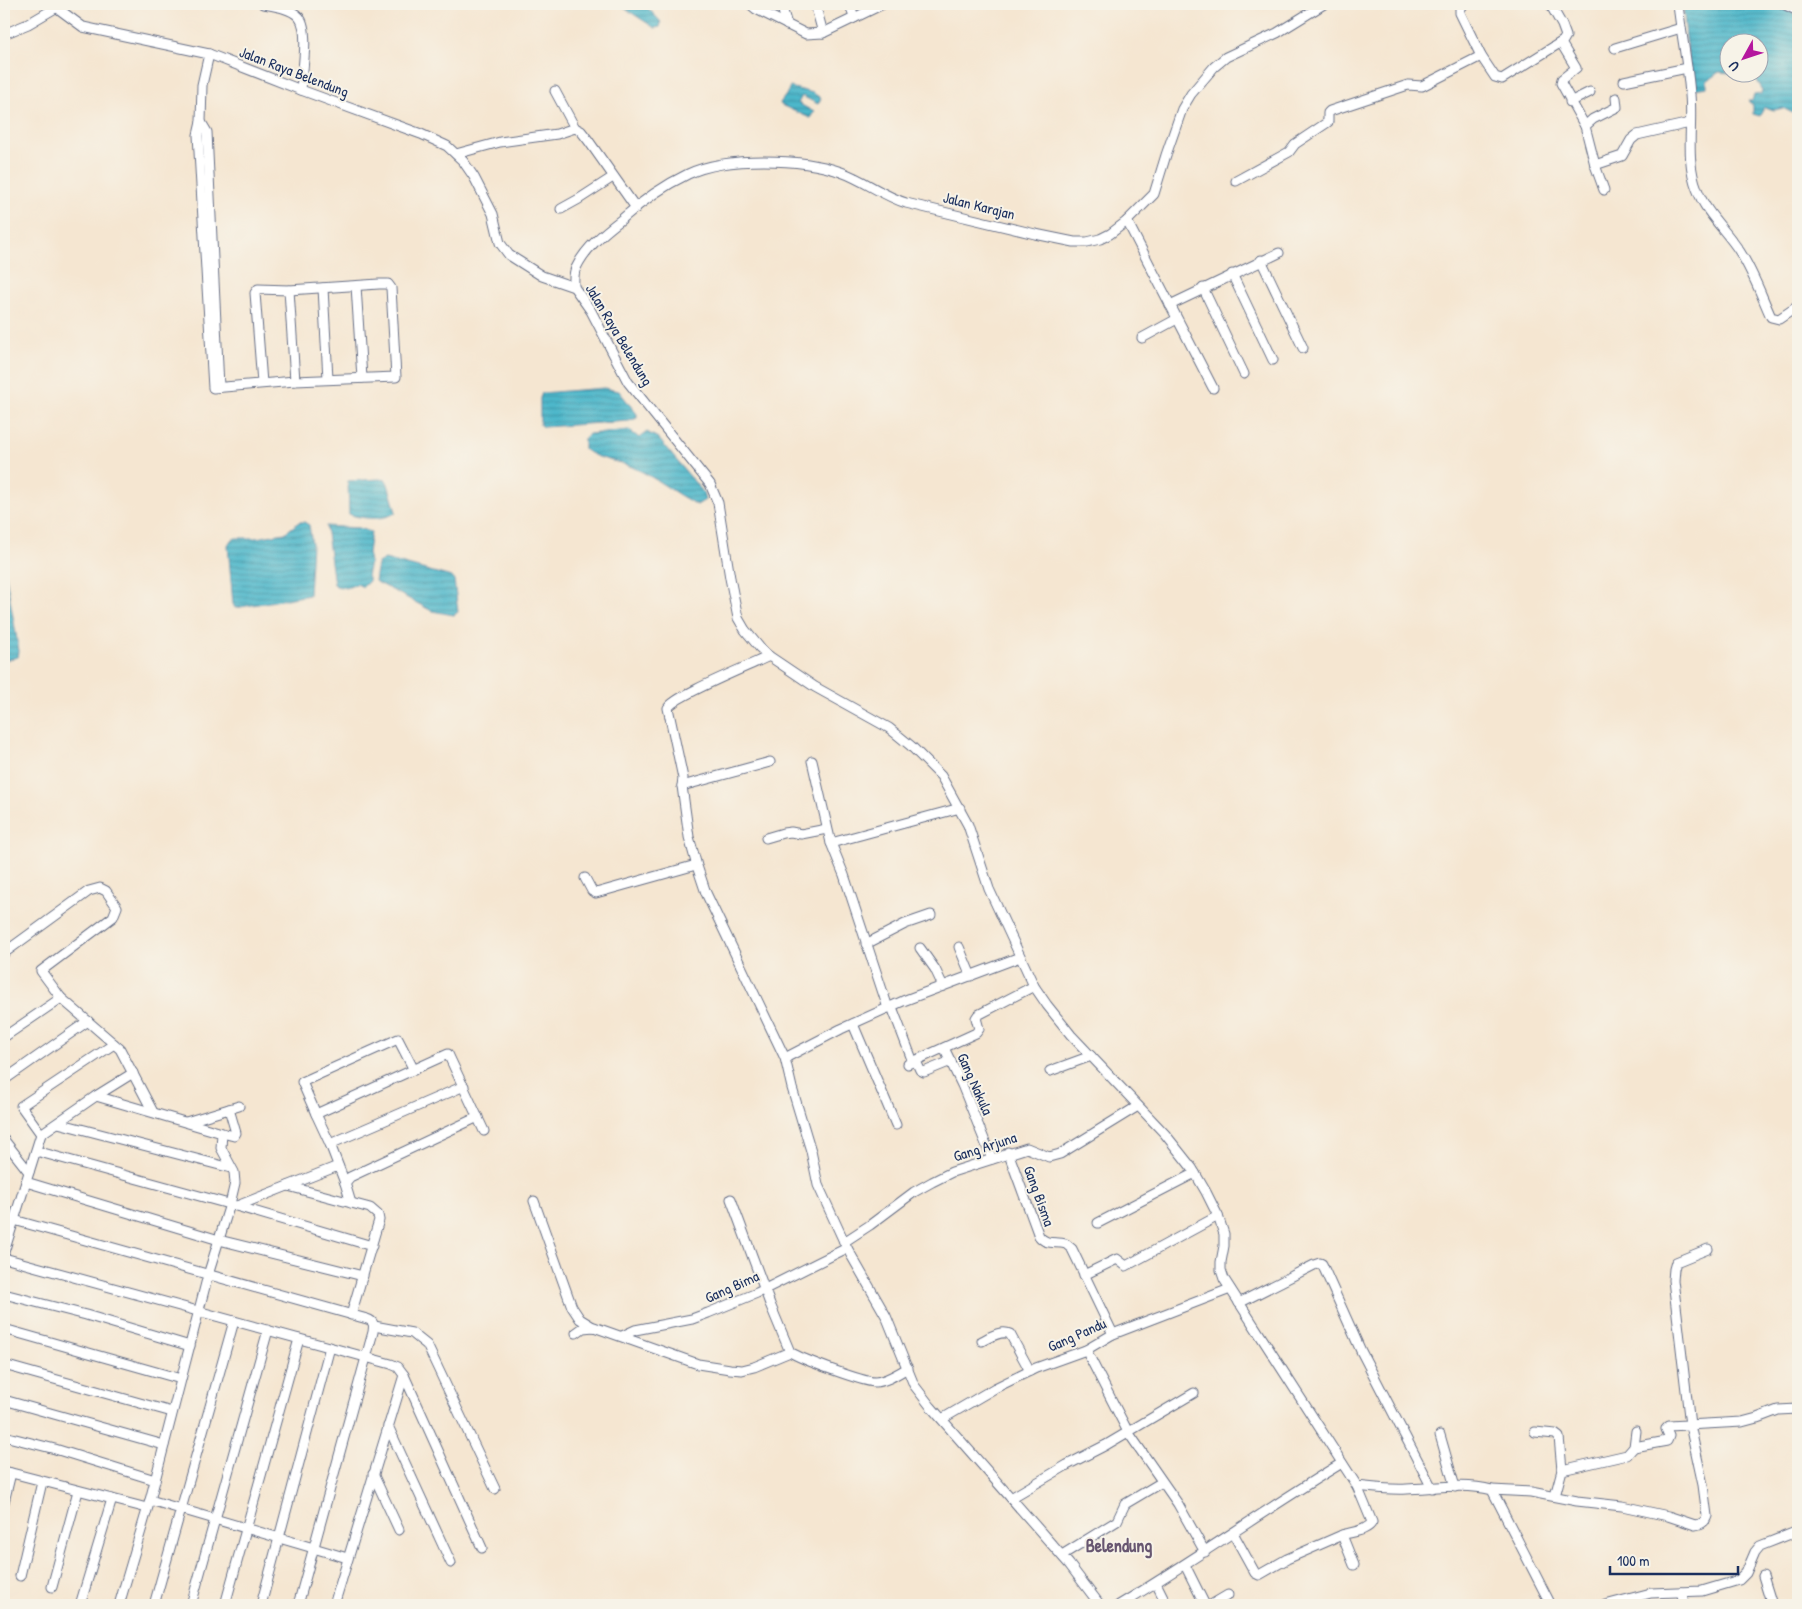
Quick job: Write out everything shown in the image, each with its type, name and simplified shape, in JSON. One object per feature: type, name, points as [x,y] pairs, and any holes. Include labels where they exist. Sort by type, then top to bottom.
[{"type":"street","points":[[263,4],[295,14],[301,18],[305,31],[300,90]]},
{"type":"street","points":[[750,4],[756,9],[806,34],[823,33],[882,4]]},
{"type":"street","points":[[781,4],[787,25]]},
{"type":"street","points":[[815,4],[823,33]]},
{"type":"street","points":[[850,4],[854,18]]},
{"type":"street","name":"Jalan Karajan","points":[[574,287],[575,270],[583,258],[600,237],[636,208],[688,174],[709,167],[736,163],[780,161],[812,165],[839,171],[865,182],[893,199],[906,203],[1074,242],[1100,239],[1128,221],[1154,194],[1182,109],[1214,67],[1226,57],[1276,33],[1324,4]]},
{"type":"street","points":[[1464,4],[1460,9],[1460,13],[1481,56],[1495,77],[1502,79],[1561,43],[1566,36],[1550,4]]},
{"type":"street","points":[[1678,4],[1691,97],[1690,150],[1694,181],[1707,210],[1742,254],[1771,317],[1779,318],[1798,306]]},
{"type":"street","points":[[1783,4],[1798,11]]},
{"type":"street","points":[[4,34],[28,24],[55,5]]},
{"type":"street","name":"Jalan Raya Belendung","points":[[55,5],[83,27],[209,54],[300,90],[421,134],[447,146],[456,154],[474,178],[492,214],[500,243],[509,255],[542,276],[574,287],[591,311],[628,382],[710,484],[715,493],[738,618],[745,630],[760,648],[815,687],[889,728],[911,746],[941,776],[960,808],[977,851],[989,889],[1034,986],[1047,1006],[1071,1035],[1165,1134],[1195,1173],[1218,1216],[1224,1240],[1221,1270],[1230,1289],[1357,1486],[1371,1518],[1371,1524],[1366,1528],[1342,1535]]},
{"type":"street","points":[[1615,48],[1680,28]]},
{"type":"street","points":[[1561,43],[1576,68],[1562,79],[1561,83],[1585,126],[1595,165],[1604,190]]},
{"type":"street","points":[[209,54],[202,85],[201,122],[207,132],[219,387],[328,379],[396,378],[391,288],[388,284],[258,290],[255,293],[262,383]]},
{"type":"street","points":[[1236,181],[1289,152],[1295,144],[1328,122],[1328,113],[1330,111],[1408,85],[1422,86],[1481,56]]},
{"type":"street","points":[[1624,81],[1687,68]]},
{"type":"street","points":[[556,91],[574,128],[581,131],[588,140],[636,208]]},
{"type":"street","points":[[1570,102],[1590,92]]},
{"type":"street","points":[[1585,126],[1593,119],[1618,107],[1616,98]]},
{"type":"street","points":[[1595,165],[1622,156],[1637,135],[1690,123]]},
{"type":"street","points":[[456,154],[500,142],[556,134],[574,128]]},
{"type":"street","points":[[561,209],[613,177]]},
{"type":"street","points":[[1128,221],[1213,388]]},
{"type":"street","points":[[1170,305],[1279,253]]},
{"type":"street","points":[[1261,260],[1303,348]]},
{"type":"street","points":[[1232,274],[1273,360]]},
{"type":"street","points":[[356,286],[362,378]]},
{"type":"street","points":[[323,288],[328,379]]},
{"type":"street","points":[[1203,288],[1244,374]]},
{"type":"street","points":[[288,290],[295,381]]},
{"type":"street","points":[[1142,338],[1177,319]]},
{"type":"street","points":[[770,656],[688,694],[669,705],[668,711],[683,778],[682,786],[689,837],[696,865],[706,893],[785,1058],[818,1185],[846,1245],[886,1316],[919,1392],[1062,1555],[1100,1605]]},
{"type":"street","points":[[812,761],[831,843],[844,875],[866,944],[912,1062],[924,1072],[951,1061]]},
{"type":"street","points":[[682,786],[770,762]]},
{"type":"street","points":[[831,843],[960,808]]},
{"type":"street","points":[[766,838],[783,833],[801,834],[828,829]]},
{"type":"street","points":[[585,878],[592,891],[596,893],[696,865]]},
{"type":"street","points":[[4,953],[89,891],[100,888],[106,891],[118,907],[113,917],[41,971],[61,998],[120,1049],[153,1112]]},
{"type":"street","points":[[866,944],[905,924],[931,916]]},
{"type":"street","points":[[959,947],[971,976]]},
{"type":"street","points":[[920,948],[944,986]]},
{"type":"street","points":[[785,1058],[890,1008],[1020,957]]},
{"type":"street","points":[[912,1062],[978,1031],[976,1020],[978,1015],[1034,986]]},
{"type":"street","points":[[4,1037],[61,998]]},
{"type":"street","points":[[4,1080],[88,1021]]},
{"type":"street","points":[[853,1024],[896,1125]]},
{"type":"street","points":[[351,1203],[330,1144],[302,1082],[398,1038],[414,1070]]},
{"type":"street","points":[[40,1134],[21,1106],[114,1044]]},
{"type":"street","name":"Gang Nakula","points":[[944,1048],[992,1159]]},
{"type":"street","points":[[316,1114],[448,1054],[484,1132]]},
{"type":"street","points":[[1050,1071],[1092,1056]]},
{"type":"street","points":[[4,1252],[40,1134],[133,1073]]},
{"type":"street","points":[[330,1144],[464,1086]]},
{"type":"street","points":[[96,1096],[234,1136],[236,1133],[229,1109]]},
{"type":"street","points":[[186,1122],[239,1106]]},
{"type":"street","name":"Gang Arjuna","points":[[846,1245],[914,1192],[952,1172],[1008,1152],[1027,1148],[1049,1157],[1060,1154],[1138,1106]]},
{"type":"street","points":[[345,1183],[350,1177],[478,1117]]},
{"type":"street","points":[[58,1123],[232,1168]]},
{"type":"street","points":[[119,1605],[155,1480],[208,1275],[233,1205],[236,1180],[221,1148],[222,1133]]},
{"type":"street","points":[[4,1140],[29,1172]]},
{"type":"street","points":[[36,1151],[233,1205],[372,1246]]},
{"type":"street","name":"Gang Bisma","points":[[1008,1152],[1038,1236],[1045,1242],[1062,1243],[1068,1246],[1113,1334]]},
{"type":"street","points":[[233,1205],[338,1166]]},
{"type":"street","points":[[1098,1223],[1195,1173]]},
{"type":"street","points":[[26,1182],[219,1240],[363,1276]]},
{"type":"street","points":[[288,1186],[370,1208],[378,1215],[372,1246],[351,1315]]},
{"type":"street","points":[[732,1199],[764,1289],[790,1352]]},
{"type":"street","points":[[534,1201],[572,1307],[580,1319],[594,1327],[698,1364],[730,1369],[742,1370],[754,1367],[790,1352],[839,1372],[873,1382],[886,1379],[908,1368]]},
{"type":"street","points":[[1084,1275],[1117,1260],[1126,1266],[1218,1216]]},
{"type":"street","points":[[14,1220],[370,1320],[374,1326],[412,1333],[427,1345],[495,1489]]},
{"type":"street","name":"Gang Bima","points":[[622,1336],[635,1330],[700,1316],[764,1289],[846,1245]]},
{"type":"street","points":[[1357,1486],[1405,1489],[1472,1487],[1532,1492],[1577,1501],[1622,1506],[1695,1524],[1703,1523],[1707,1516],[1690,1425],[1678,1331],[1674,1269],[1676,1262],[1708,1249]]},
{"type":"street","points":[[4,1258],[398,1367],[404,1375],[482,1548]]},
{"type":"street","points":[[1239,1303],[1314,1265],[1322,1264],[1361,1351],[1432,1488]]},
{"type":"street","name":"Gang Pandu","points":[[942,1419],[995,1388],[1030,1371],[1086,1350],[1113,1334],[1230,1289]]},
{"type":"street","points":[[4,1294],[86,1315],[190,1346]]},
{"type":"street","points":[[154,1605],[234,1321]]},
{"type":"street","points":[[298,1605],[374,1326]]},
{"type":"street","points":[[576,1333],[583,1328],[594,1327]]},
{"type":"street","points":[[4,1329],[181,1379]]},
{"type":"street","points":[[191,1605],[268,1330]]},
{"type":"street","points":[[982,1341],[1006,1332],[1010,1334],[1030,1371]]},
{"type":"street","points":[[226,1605],[299,1339]]},
{"type":"street","points":[[261,1605],[330,1347]]},
{"type":"street","points":[[1086,1350],[1128,1432],[1178,1504],[1205,1552]]},
{"type":"street","points":[[4,1365],[172,1412]]},
{"type":"street","points":[[334,1605],[404,1375]]},
{"type":"street","points":[[1011,1498],[1194,1393]]},
{"type":"street","points":[[4,1400],[164,1446]]},
{"type":"street","points":[[1634,1447],[1667,1440],[1669,1438],[1666,1428],[1669,1426],[1742,1422],[1778,1410],[1798,1409]]},
{"type":"street","points":[[388,1426],[451,1563]]},
{"type":"street","points":[[1562,1470],[1627,1455],[1634,1447],[1636,1431]]},
{"type":"street","points":[[1535,1432],[1555,1434],[1559,1437],[1562,1470],[1555,1496]]},
{"type":"street","points":[[1440,1435],[1455,1487]]},
{"type":"street","points":[[4,1436],[55,1449],[155,1480]]},
{"type":"street","points":[[1119,1605],[1185,1566],[1287,1496],[1342,1463]]},
{"type":"street","points":[[4,1502],[8,1472],[112,1500],[180,1508],[344,1557]]},
{"type":"street","points":[[373,1474],[399,1530]]},
{"type":"street","points":[[20,1576],[42,1482]]},
{"type":"street","points":[[1062,1555],[1117,1521],[1125,1504],[1162,1482]]},
{"type":"street","points":[[1492,1490],[1551,1605]]},
{"type":"street","points":[[52,1586],[78,1491]]},
{"type":"street","points":[[80,1605],[112,1500]]},
{"type":"street","points":[[1605,1605],[1651,1593],[1702,1591],[1739,1580],[1746,1572],[1754,1552],[1760,1546],[1798,1531]]},
{"type":"street","points":[[1233,1532],[1255,1573],[1259,1575],[1287,1559],[1342,1535],[1354,1565]]},
{"type":"street","points":[[1185,1566],[1206,1605]]},
{"type":"street","points":[[1763,1576],[1772,1605]]},
{"type":"street","points":[[1156,1583],[1167,1605]]},
{"type":"street","points":[[1681,1592],[1685,1605]]},
{"type":"street","points":[[1211,1605],[1228,1595]]},
{"type":"water","points":[[618,4],[644,4],[661,22],[660,27],[655,28]]},
{"type":"water","points":[[1683,4],[1775,4],[1798,15],[1798,116],[1783,108],[1774,110],[1764,107],[1760,116],[1753,114],[1753,105],[1748,101],[1752,101],[1754,95],[1761,94],[1762,89],[1758,82],[1770,82],[1770,32],[1720,32],[1720,72],[1707,81],[1707,87],[1692,89]]},
{"type":"water","points":[[790,87],[813,93],[821,98],[818,104],[802,96],[798,103],[814,112],[810,118],[781,105],[780,103]]},
{"type":"water","points":[[604,388],[619,391],[637,414],[637,418],[629,421],[543,427],[540,425],[540,398],[542,393]]},
{"type":"water","points":[[629,430],[639,438],[647,432],[658,438],[703,492],[705,500],[697,505],[640,471],[601,458],[584,449],[584,439],[589,434]]},
{"type":"water","points":[[386,480],[396,512],[379,518],[360,517],[349,514],[348,481]]},
{"type":"water","points":[[299,522],[309,525],[312,544],[309,595],[235,608],[233,604],[228,545],[231,540],[285,533]]},
{"type":"water","points":[[326,526],[359,528],[371,532],[368,553],[370,562],[367,576],[369,581],[363,587],[357,584],[346,588],[334,584]]},
{"type":"water","points":[[385,559],[452,577],[458,612],[454,615],[432,611],[375,581],[378,563]]},
{"type":"water","points":[[4,565],[19,651],[18,657],[4,660]]},
{"type":"district","name":"Belendung","points":[[1119,1546]]}]
